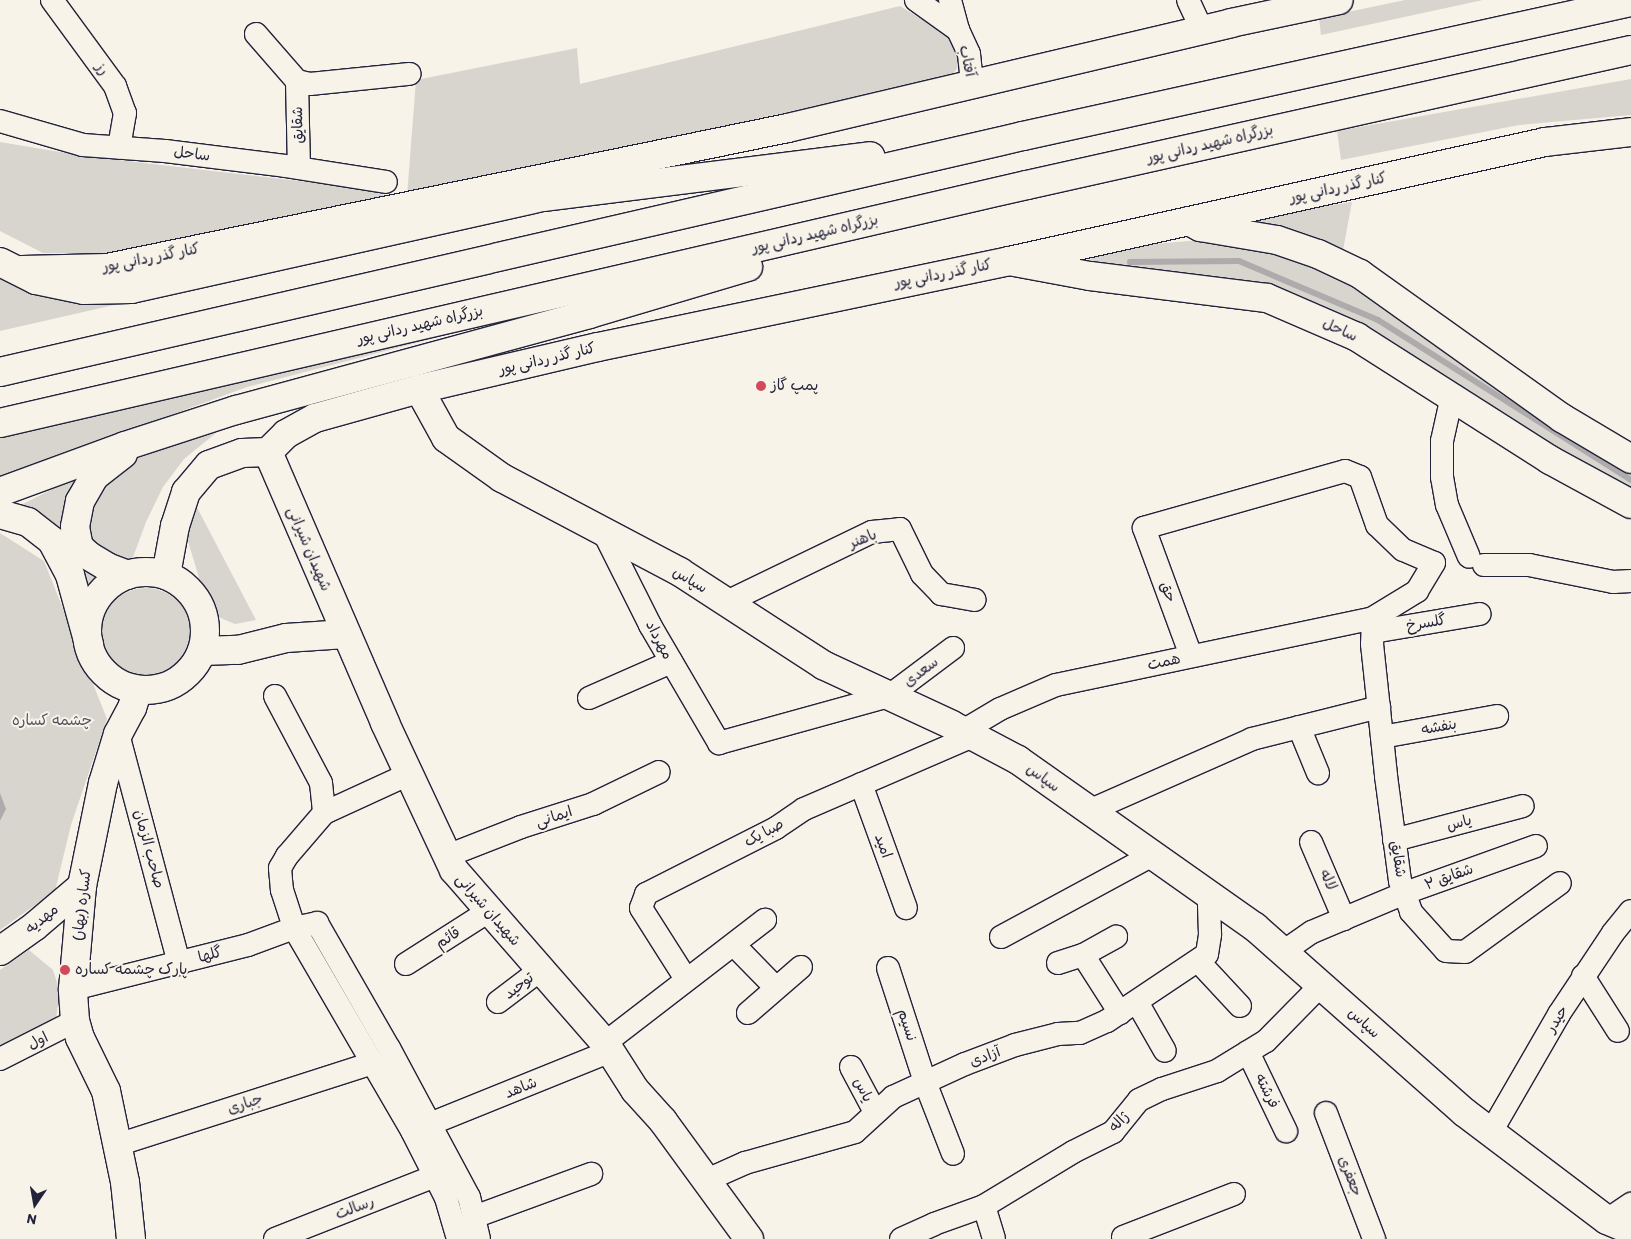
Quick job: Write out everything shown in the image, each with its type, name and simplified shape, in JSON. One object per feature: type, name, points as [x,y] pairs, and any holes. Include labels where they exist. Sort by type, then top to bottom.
[{"type":"main road","name":"کنار گذر ردانی پور","points":[[8,266],[49,271],[108,268],[788,128],[1308,3],[1339,0]]},
{"type":"main road","points":[[1568,16],[1621,0]]},
{"type":"main road","points":[[0,372],[1023,136],[1631,2]]},
{"type":"main road","name":"بزرگراه شهید ردانی پور","points":[[0,422],[1027,185],[1631,50]]},
{"type":"main road","name":"کنار گذر ردانی پور","points":[[268,452],[286,434],[314,418],[419,389],[598,346],[1009,261],[1545,142],[1631,132]]},
{"type":"main road","points":[[8,266],[36,280],[84,290],[131,289],[543,197],[1023,136]]},
{"type":"main road","points":[[0,492],[236,410],[589,314],[1027,185]]},
{"type":"main road","points":[[1189,221],[1200,227],[1277,240],[1318,254],[1360,274],[1562,418],[1631,459]]},
{"type":"main road","name":"ساحل","points":[[1009,261],[1090,276],[1267,298],[1357,337],[1550,460],[1631,504]]},
{"type":"main road","name":"سپاس","points":[[419,389],[446,438],[502,478],[680,572],[823,665],[968,733],[1018,760],[1151,856],[1255,927],[1464,1112],[1619,1225]]},
{"type":"main road","points":[[128,575],[107,567],[89,556],[79,547],[75,527],[80,501],[94,477],[115,459],[146,440]]},
{"type":"main road","points":[[166,575],[176,526],[186,492],[209,465],[242,453],[268,452]]},
{"type":"main road","name":"شهیدان شیرانی","points":[[268,452],[346,634],[454,870],[608,1047],[635,1090],[663,1121],[749,1239]]},
{"type":"main road","points":[[0,514],[28,522],[52,541],[70,575],[89,644],[95,661],[107,674],[121,684],[138,690],[154,689],[170,685],[184,677],[194,666],[202,651],[205,636],[204,620],[200,606],[192,593],[180,582],[166,575],[151,572],[128,575],[112,583],[100,595],[91,610],[87,627],[89,644]]},
{"type":"main road","points":[[202,651],[238,650],[286,638],[346,634]]},
{"type":"main road","name":"کساره (بهار)","points":[[131,1239],[125,1182],[106,1091],[80,1038],[75,1020],[73,990],[82,886],[103,783],[118,734],[132,708],[138,690]]},
{"type":"main road","name":"مهدیه","points":[[0,951],[35,926],[82,886]]},
{"type":"street","name":"رز","points":[[52,0],[115,86],[125,113],[119,147]]},
{"type":"street","name":"آفتاب","points":[[916,0],[958,30],[969,54],[972,84]]},
{"type":"street","points":[[950,0],[958,30]]},
{"type":"street","points":[[1188,0],[1202,30]]},
{"type":"street","points":[[256,34],[297,81],[310,84],[409,74]]},
{"type":"street","name":"شقایق","points":[[297,81],[298,168]]},
{"type":"street","name":"ساحل","points":[[0,120],[84,145],[165,151],[298,168],[386,182]]},
{"type":"street","points":[[1452,396],[1442,441],[1442,477],[1447,505],[1476,561],[1529,565],[1613,582],[1631,581]]},
{"type":"street","name":"حق","points":[[1190,656],[1144,528],[1345,471],[1360,477],[1377,525],[1403,550],[1434,563],[1417,591],[1373,625]]},
{"type":"street","name":"باهنر","points":[[727,602],[872,532],[900,529],[922,574],[941,594],[974,600]]},
{"type":"street","name":"مهرداد","points":[[604,533],[671,662],[719,743],[889,696]]},
{"type":"street","name":"گلسرخ","points":[[1373,625],[1479,614]]},
{"type":"street","name":"شقایق","points":[[1373,625],[1382,737],[1394,840],[1400,881],[1411,912],[1446,951],[1465,952],[1560,883]]},
{"type":"street","name":"همت","points":[[968,733],[1000,709],[1056,685],[1190,656],[1373,625]]},
{"type":"street","name":"سعدی","points":[[889,696],[953,648]]},
{"type":"street","points":[[589,698],[671,662]]},
{"type":"street","points":[[275,696],[320,783],[324,813]]},
{"type":"street","points":[[1089,811],[1252,739],[1379,706]]},
{"type":"street","name":"بنفشه","points":[[1382,737],[1497,716]]},
{"type":"street","points":[[1299,727],[1318,773]]},
{"type":"street","name":"صبا یک","points":[[686,979],[641,908],[646,894],[776,828],[804,809],[968,733]]},
{"type":"street","name":"صاحب الزمان","points":[[118,734],[179,964]]},
{"type":"street","name":"ایمانی","points":[[447,856],[521,827],[593,804],[659,772]]},
{"type":"street","points":[[409,774],[324,813],[287,856],[280,868],[282,890],[294,928],[373,1063],[435,1176],[446,1198],[458,1239]]},
{"type":"street","name":"امید","points":[[861,784],[906,908]]},
{"type":"street","name":"یاس","points":[[1394,840],[1523,806]]},
{"type":"street","name":"لاله","points":[[1312,842],[1344,919]]},
{"type":"street","name":"شقایق ۲","points":[[1283,952],[1312,932],[1404,893],[1536,846]]},
{"type":"street","points":[[1001,937],[1151,856]]},
{"type":"street","points":[[1209,896],[1210,934],[1208,948],[1207,954],[1199,962],[1240,1006]]},
{"type":"street","name":"قائم","points":[[406,964],[489,911]]},
{"type":"street","name":"حیدر","points":[[1491,1132],[1530,1062],[1583,976],[1631,911]]},
{"type":"street","points":[[608,1047],[686,979],[765,920]]},
{"type":"street","name":"گلها","points":[[73,990],[179,964],[248,945],[294,928],[317,923],[389,1048],[430,1124]]},
{"type":"street","points":[[1058,963],[1083,955],[1116,937]]},
{"type":"street","points":[[734,945],[776,988]]},
{"type":"street","points":[[1083,955],[1165,1050]]},
{"type":"street","name":"آزادی","points":[[707,1180],[745,1164],[855,1132],[893,1097],[1015,1045],[1058,1034],[1080,1034],[1128,1008],[1199,962]]},
{"type":"street","points":[[748,1013],[801,967]]},
{"type":"street","name":"نسیم","points":[[888,968],[925,1082],[953,1154]]},
{"type":"street","name":"توحید","points":[[498,1002],[540,970]]},
{"type":"street","points":[[1583,976],[1618,1031]]},
{"type":"street","name":"ژاله","points":[[901,1239],[934,1224],[984,1206],[1073,1152],[1113,1132],[1139,1100],[1169,1086],[1217,1071],[1266,1041],[1322,985]]},
{"type":"street","name":"اول","points":[[0,1059],[75,1020]]},
{"type":"street","name":"شاهد","points":[[430,1124],[608,1047]]},
{"type":"street","name":"فرشته","points":[[1248,1052],[1286,1131]]},
{"type":"street","name":"جباری","points":[[117,1145],[373,1063]]},
{"type":"street","name":"یاس","points":[[851,1068],[875,1112]]},
{"type":"street","name":"جعفری","points":[[1326,1113],[1374,1239]]},
{"type":"street","points":[[430,1124],[469,1197],[479,1239]]},
{"type":"street","points":[[474,1217],[591,1174]]},
{"type":"street","name":"رسالت","points":[[275,1239],[435,1176]]},
{"type":"street","points":[[1123,1237],[1165,1230],[1234,1194]]},
{"type":"street","points":[[1619,1225],[1631,1204]]},
{"type":"street","points":[[984,1206],[994,1239]]},
{"type":"green space","points":[[1405,0],[1483,0],[1321,35],[1319,18]]},
{"type":"green space","points":[[900,6],[952,38],[961,62],[952,76],[407,196],[416,80],[577,48],[580,84]]},
{"type":"green space","points":[[1631,79],[1631,115],[1519,125],[1341,160],[1337,131]]},
{"type":"green space","points":[[0,142],[84,156],[360,188],[397,199],[174,243],[106,254],[43,253],[0,231]]},
{"type":"green space","points":[[1352,202],[1343,250],[1293,234],[1226,221]]},
{"type":"green space","points":[[1213,239],[1275,245],[1347,274],[1631,466],[1631,500],[1364,333],[1087,267],[1092,256],[1142,245]]},
{"type":"green space","points":[[0,278],[21,288],[59,298],[158,295],[0,331]]},
{"type":"green space","points":[[581,300],[247,387],[0,478],[0,429]]},
{"type":"green space","points":[[216,433],[184,459],[163,487],[146,522],[132,560],[121,564],[109,562],[82,532],[91,504],[110,478],[136,459],[177,444]]},
{"type":"green space","points":[[100,465],[70,515],[112,576],[97,591],[85,615],[17,507]]},
{"type":"green space","points":[[191,496],[256,620],[235,624],[218,617],[206,601],[188,541]]},
{"type":"green space","name":"چشمه کساره","points":[[0,533],[44,561],[107,719],[71,825],[55,891],[0,930]]},
{"type":"green space","points":[[146,588],[163,591],[178,601],[188,616],[191,633],[188,650],[178,665],[163,675],[146,678],[129,675],[114,665],[104,650],[101,633],[104,616],[114,601],[129,591]]},
{"type":"green space","points":[[29,950],[53,970],[60,992],[56,1018],[0,1046],[0,970]]},
{"type":"shaded area","points":[[0,793],[6,809],[0,821]]},
{"type":"waterway","points":[[1130,262],[1239,261],[1378,320],[1631,480]]},
{"type":"place","name":"پمپ گاز","points":[[761,386]]},
{"type":"place","name":"پارک چشمه کساره","points":[[65,970]]}]
